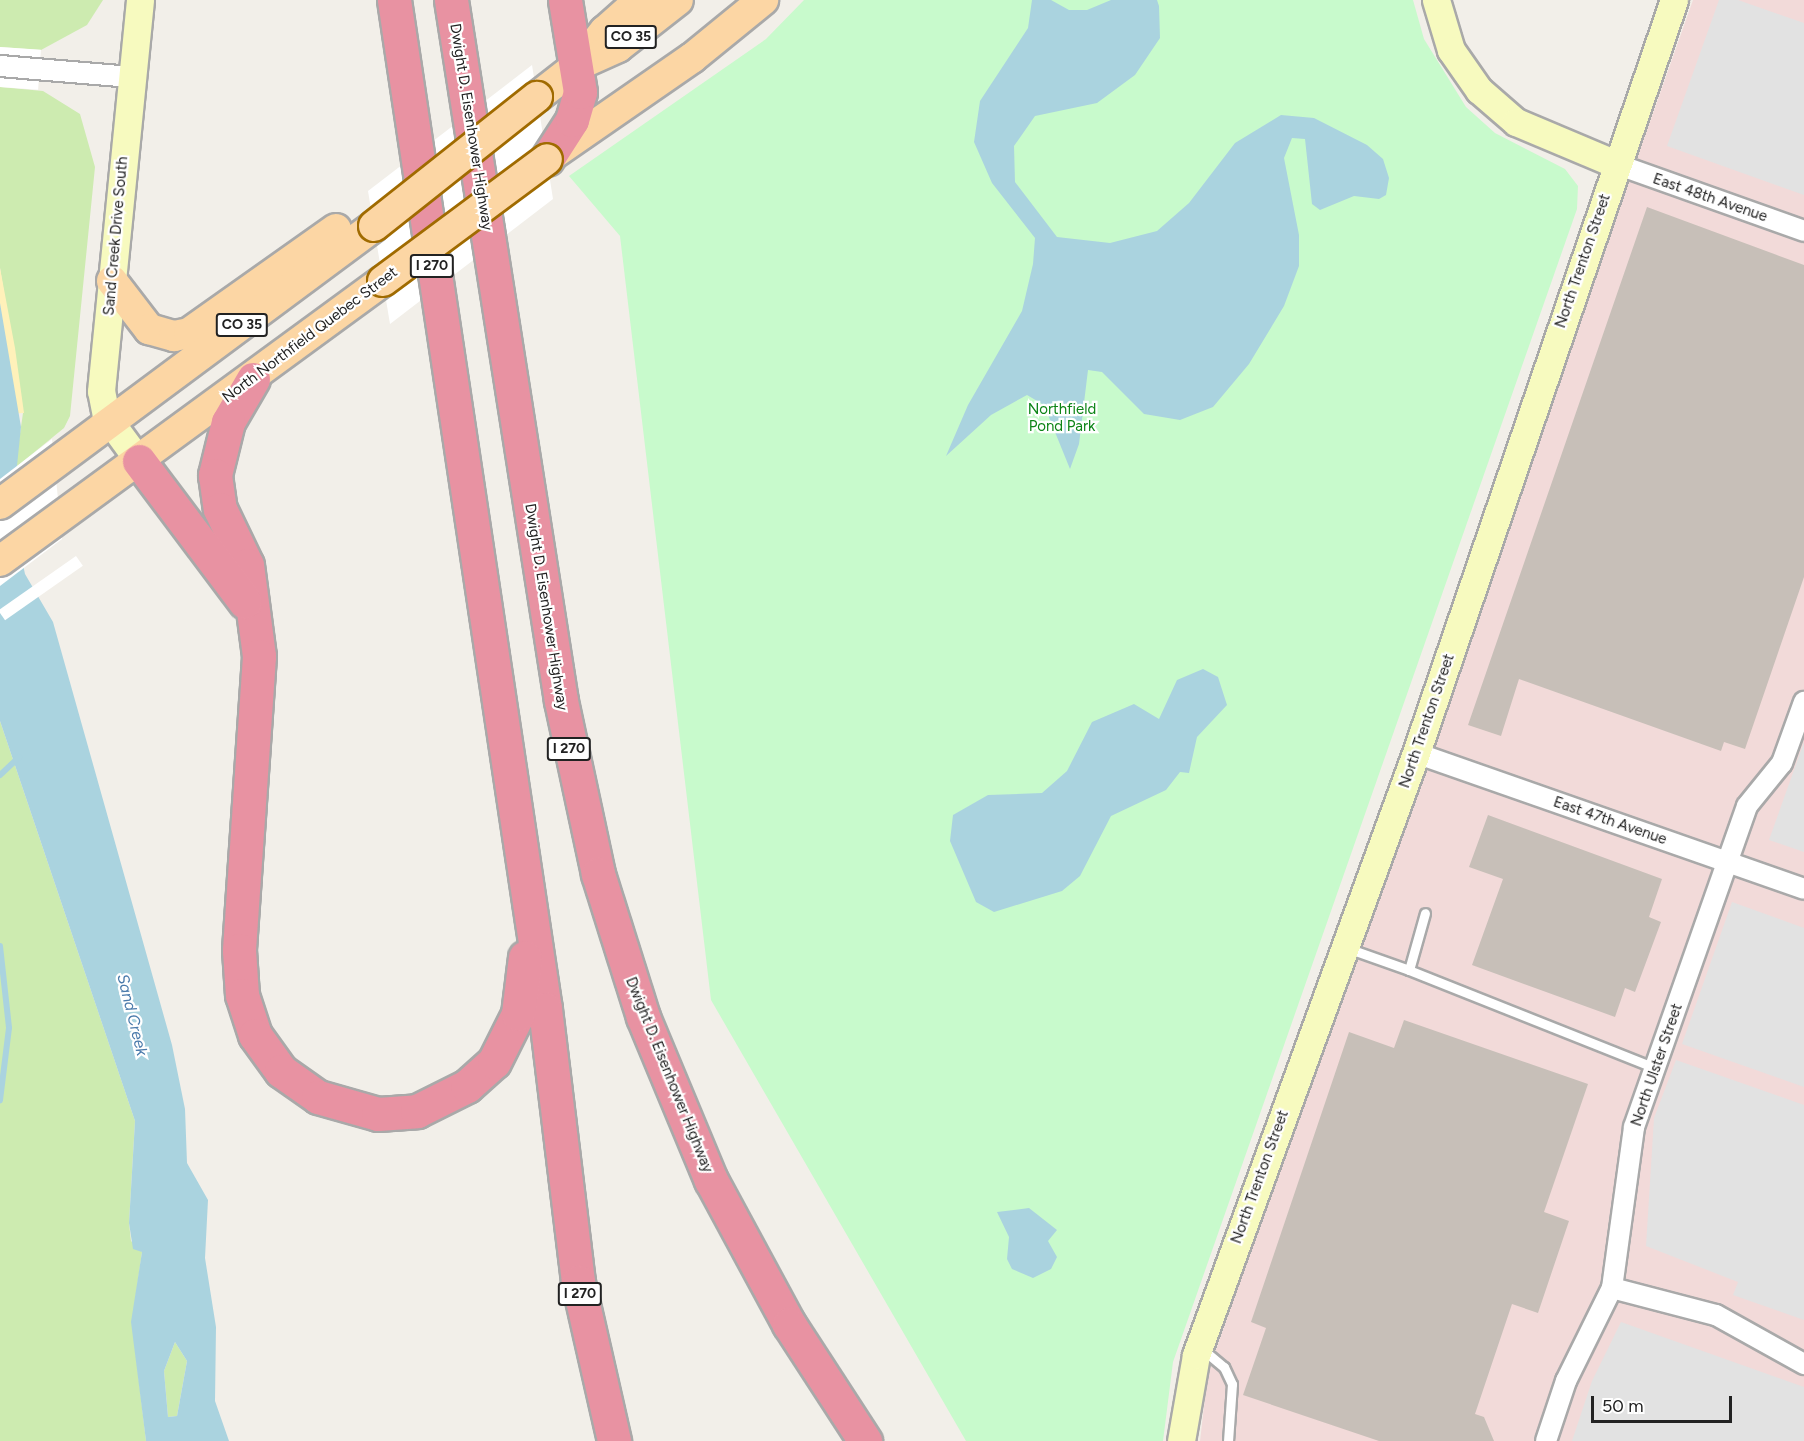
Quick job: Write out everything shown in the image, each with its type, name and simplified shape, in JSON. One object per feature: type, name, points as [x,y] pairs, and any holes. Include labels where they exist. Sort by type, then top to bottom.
[{"type":"highway","name":"I 270","points":[[394,0],[531,916],[578,1282],[614,1441]]},
{"type":"highway","name":"Dwight D. Eisenhower Highway","points":[[451,0],[561,701],[600,884],[643,1017],[711,1180],[789,1324],[865,1441]]},
{"type":"highway","points":[[547,159],[577,106],[578,65],[565,0]]},
{"type":"highway","points":[[253,379],[228,422],[215,475],[220,509],[247,566],[255,619],[258,704],[240,974],[255,1035],[281,1071],[328,1102],[378,1114],[417,1111],[452,1096],[494,1062],[513,1030],[531,916]]},
{"type":"highway","points":[[139,461],[213,554],[255,619]]},
{"type":"main road","points":[[578,65],[605,31],[640,0]]},
{"type":"main road","name":"CO 35","points":[[0,504],[110,422],[372,217],[413,190],[578,65],[618,47],[678,0]]},
{"type":"main road","name":"North Northfield Quebec Street","points":[[0,561],[253,379],[547,159],[693,58],[763,0]]},
{"type":"main road","points":[[112,281],[148,328],[174,336],[189,333],[372,217]]},
{"type":"street","name":"Sand Creek Drive South","points":[[139,461],[110,422],[101,391],[140,0]]},
{"type":"street","points":[[1436,0],[1451,50],[1479,90],[1516,122],[1616,164]]},
{"type":"street","name":"North Trenton Street","points":[[1181,1441],[1184,1404],[1199,1347],[1416,753],[1674,0]]},
{"type":"street","points":[[0,66],[131,77]]},
{"type":"street","name":"East 48th Avenue","points":[[1616,164],[1804,231]]},
{"type":"street","name":"North Ulster Street","points":[[1546,1441],[1566,1382],[1612,1288],[1634,1127],[1747,806],[1782,763],[1804,702]]},
{"type":"street","name":"East 47th Avenue","points":[[1416,753],[1804,889]]},
{"type":"street","points":[[1612,1288],[1716,1315],[1804,1364]]},
{"type":"lane","points":[[1409,970],[1425,913]]},
{"type":"lane","points":[[1345,947],[1409,970],[1655,1068]]},
{"type":"lane","points":[[1199,1347],[1224,1367],[1232,1384],[1228,1441]]},
{"type":"shaded area","points":[[1693,0],[1804,0],[1804,1441],[1200,1441],[1208,1372]]},
{"type":"shaded area","points":[[1719,0],[1738,0],[1804,23],[1804,195],[1667,146]]},
{"type":"shaded area","points":[[1804,742],[1804,852],[1769,840]]},
{"type":"shaded area","points":[[1732,902],[1804,928],[1804,1087],[1682,1044]]},
{"type":"shaded area","points":[[1676,1060],[1804,1105],[1804,1320],[1733,1295],[1738,1282],[1646,1246],[1654,1118]]},
{"type":"shaded area","points":[[1621,1322],[1804,1387],[1804,1441],[1572,1441],[1592,1381]]},
{"type":"green space","points":[[0,0],[103,0],[87,25],[41,50],[0,47]]},
{"type":"green space","name":"Northfield Pond Park","points":[[804,0],[1413,0],[1424,39],[1466,107],[1495,133],[1565,169],[1578,186],[1577,209],[1173,1362],[1163,1441],[966,1441],[711,1000],[620,236],[569,176],[766,39]]},
{"type":"green space","points":[[0,87],[43,91],[80,114],[95,167],[70,416],[64,428],[15,468],[23,413],[0,268]]},
{"type":"green space","points":[[0,721],[135,1121],[129,1223],[131,1241],[142,1252],[132,1322],[146,1441],[0,1441]]},
{"type":"green space","points":[[175,1342],[187,1361],[177,1416],[168,1417],[164,1371]]},
{"type":"sand","points":[[0,268],[15,348],[24,413],[0,414]]},
{"type":"water","points":[[1032,0],[1051,0],[1069,10],[1087,10],[1111,0],[1157,0],[1159,6],[1160,38],[1135,75],[1097,103],[1035,116],[1014,146],[1015,182],[1057,237],[1110,243],[1157,231],[1189,203],[1235,143],[1281,115],[1314,118],[1367,145],[1383,159],[1389,178],[1386,195],[1379,199],[1354,196],[1320,210],[1312,204],[1305,139],[1292,138],[1284,158],[1299,235],[1299,266],[1284,306],[1249,364],[1213,407],[1180,420],[1144,414],[1102,372],[1088,370],[1079,444],[1070,469],[1044,405],[1027,395],[991,415],[946,456],[968,405],[1022,311],[1033,264],[1035,238],[992,183],[974,142],[980,101],[1028,28]]},
{"type":"water","name":"Sand Creek","points":[[0,303],[21,427],[12,514],[25,574],[53,622],[172,1045],[185,1109],[187,1163],[208,1200],[205,1258],[216,1327],[215,1401],[229,1441],[146,1441],[131,1322],[142,1252],[133,1249],[129,1223],[135,1121],[0,721]],"holes":[[[175,1342],[187,1361],[177,1416],[168,1417],[164,1371]]]},
{"type":"water","points":[[1203,669],[1218,677],[1227,705],[1197,737],[1189,773],[1180,772],[1166,790],[1111,816],[1080,876],[1062,891],[994,912],[976,902],[950,841],[953,815],[988,795],[1042,793],[1067,771],[1092,722],[1134,704],[1159,719],[1177,680]]},
{"type":"water","points":[[1029,1208],[1057,1230],[1048,1241],[1057,1257],[1051,1269],[1033,1278],[1012,1269],[1007,1259],[1009,1237],[997,1212]]},
{"type":"pier","points":[[0,47],[41,50],[38,90],[0,87]]},
{"type":"pier","points":[[532,65],[553,199],[390,324],[368,191]]},
{"type":"pier","points":[[52,439],[62,539],[0,586],[0,479]]},
{"type":"pier","points":[[76,556],[83,566],[5,620],[0,609]]},
{"type":"building","points":[[1647,207],[1804,265],[1804,577],[1745,749],[1724,742],[1721,751],[1519,679],[1501,736],[1468,725]]},
{"type":"building","points":[[1488,815],[1662,879],[1649,917],[1661,922],[1635,992],[1625,988],[1615,1017],[1472,965],[1503,879],[1469,867]]},
{"type":"building","points":[[1404,1020],[1588,1084],[1544,1212],[1569,1221],[1538,1313],[1512,1304],[1475,1414],[1484,1417],[1494,1441],[1379,1441],[1243,1395],[1266,1328],[1251,1322],[1349,1032],[1394,1048]]},
{"type":"waterway","points":[[0,775],[19,757]]},
{"type":"waterway","points":[[0,946],[9,1028],[0,1100]]}]
